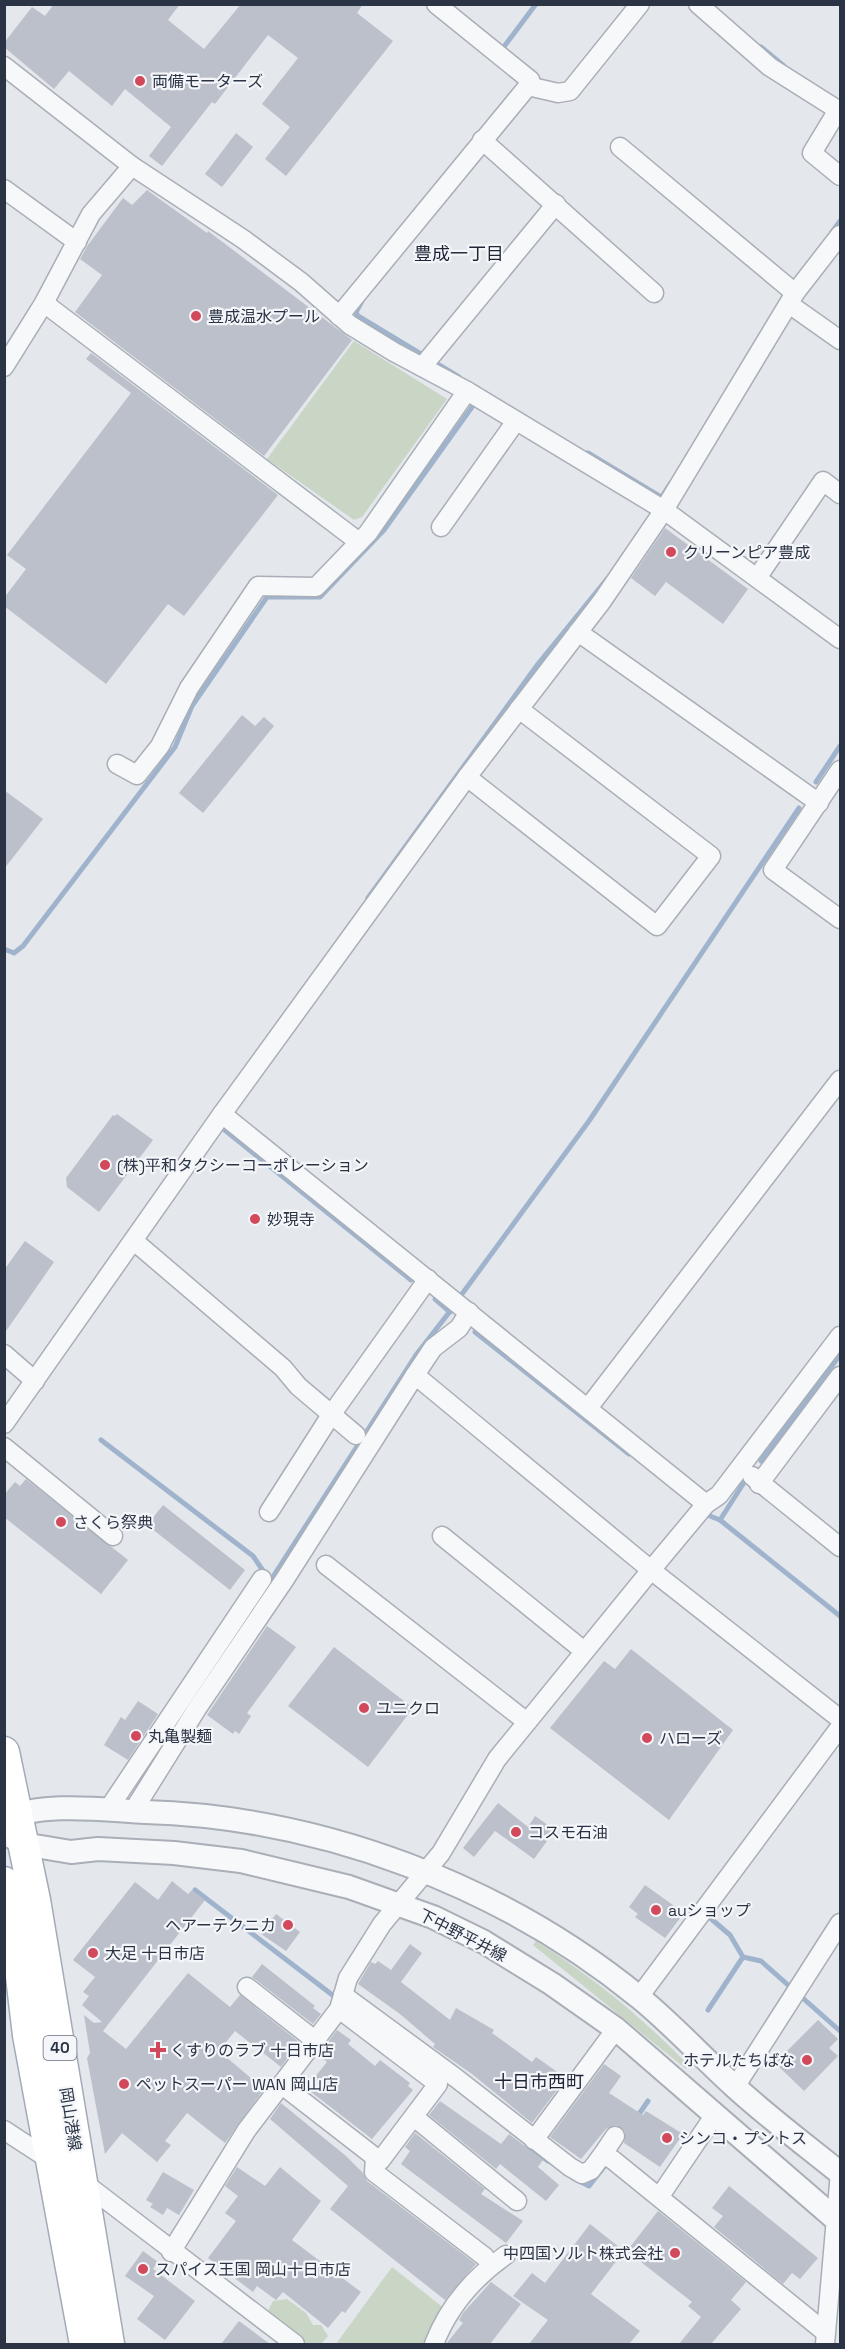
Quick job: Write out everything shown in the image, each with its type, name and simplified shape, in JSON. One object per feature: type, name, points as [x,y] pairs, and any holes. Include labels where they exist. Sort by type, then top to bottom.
[{"type":"main road","name":"岡山港線","points":[[4,1752],[12,1827],[36,1900],[109,2344]]},
{"type":"main road","name":"岡山港線","points":[[4,1882],[11,1960],[53,2162],[86,2344]]},
{"type":"street","points":[[436,4],[530,80],[532,87]]},
{"type":"street","points":[[532,87],[558,93],[570,91],[640,4]]},
{"type":"street","points":[[698,4],[770,67],[839,109],[812,153],[840,176]]},
{"type":"street","points":[[4,66],[132,166],[243,239],[301,282],[339,316],[394,352],[426,362],[474,396],[658,506],[840,639]]},
{"type":"street","points":[[339,316],[532,87]]},
{"type":"street","points":[[486,143],[654,293]]},
{"type":"street","points":[[620,147],[790,293],[840,340]]},
{"type":"street","points":[[4,367],[44,303],[91,214],[132,166]]},
{"type":"street","points":[[4,189],[77,242]]},
{"type":"street","points":[[426,362],[556,204]]},
{"type":"street","points":[[4,1424],[222,1114],[467,777],[578,633],[790,293],[840,235]]},
{"type":"street","points":[[44,303],[359,542]]},
{"type":"street","points":[[117,764],[137,775],[143,768],[160,746],[189,688],[258,586],[316,587],[368,533],[474,396]]},
{"type":"street","points":[[441,527],[516,421]]},
{"type":"street","points":[[757,578],[823,481],[840,494]]},
{"type":"street","points":[[578,633],[819,803]]},
{"type":"street","points":[[467,777],[657,926],[711,856],[519,709]]},
{"type":"street","points":[[840,770],[773,870],[840,919]]},
{"type":"street","points":[[588,1408],[840,1080]]},
{"type":"street","points":[[222,1114],[706,1504]]},
{"type":"street","points":[[134,1241],[283,1368],[298,1386],[356,1435]]},
{"type":"street","points":[[269,1512],[331,1414],[428,1279]]},
{"type":"street","points":[[133,1811],[415,1375],[434,1348],[459,1328],[469,1312]]},
{"type":"street","points":[[171,2252],[246,2131],[316,2041],[341,2002],[348,1978],[382,1924],[441,1853],[497,1759],[706,1504],[719,1495],[840,1336]]},
{"type":"street","points":[[4,1354],[36,1381]]},
{"type":"street","points":[[415,1375],[651,1570],[840,1719]]},
{"type":"street","points":[[759,1484],[835,1394],[840,1376]]},
{"type":"street","points":[[4,1447],[113,1536]]},
{"type":"street","points":[[742,1466],[759,1484],[840,1547]]},
{"type":"street","points":[[442,1536],[584,1651]]},
{"type":"street","points":[[326,1564],[527,1722]]},
{"type":"street","points":[[107,1810],[262,1579]]},
{"type":"street","points":[[639,1997],[840,1727]]},
{"type":"street","points":[[12,1827],[70,1809],[174,1812],[287,1830],[359,1849],[426,1872],[532,1926],[578,1953],[639,1997],[735,2087],[840,2172],[838,2220],[825,2338]]},
{"type":"street","name":"下中野平井線","points":[[12,1827],[70,1851],[174,1853],[241,1861],[349,1887],[399,1904],[484,1942],[552,1984],[616,2029],[714,2116],[838,2220]]},
{"type":"street","points":[[735,2087],[840,1923]]},
{"type":"street","points":[[247,1987],[316,2041]]},
{"type":"street","points":[[282,2085],[380,2161],[438,2084],[341,2002]]},
{"type":"street","points":[[341,2002],[456,2078],[534,2140],[582,2174],[608,2157],[615,2136]]},
{"type":"street","points":[[534,2140],[616,2029]]},
{"type":"street","points":[[660,2196],[714,2116]]},
{"type":"street","points":[[414,2117],[517,2201]]},
{"type":"street","points":[[4,2130],[82,2181],[171,2252],[295,2344]]},
{"type":"street","points":[[375,2157],[374,2172],[485,2258]]},
{"type":"street","points":[[608,2157],[660,2196],[825,2338]]},
{"type":"street","points":[[434,2344],[449,2313],[474,2281],[506,2255]]},
{"type":"green space","points":[[354,341],[447,399],[362,517],[354,520],[267,459]]},
{"type":"green space","points":[[536,1941],[578,1969],[616,1999],[653,2030],[689,2066],[686,2069],[533,1945]]},
{"type":"green space","points":[[392,2267],[445,2309],[427,2344],[336,2344]]},
{"type":"green space","points":[[287,2299],[306,2313],[313,2325],[321,2325],[328,2336],[321,2344],[308,2344],[268,2311],[273,2301]]},
{"type":"building","points":[[54,4],[180,4],[168,20],[204,49],[241,4],[363,4],[357,13],[393,41],[286,176],[265,159],[290,127],[262,104],[298,58],[268,35],[215,104],[212,102],[162,166],[149,156],[171,127],[125,89],[112,106],[69,71],[54,89],[4,47],[4,43],[32,7],[45,16]]},
{"type":"building","points":[[236,133],[253,147],[222,187],[205,174]]},
{"type":"building","points":[[147,190],[207,233],[208,231],[352,340],[264,456],[75,312],[102,275],[80,259],[88,245],[123,198],[132,205]]},
{"type":"building","points":[[91,353],[278,495],[184,616],[168,604],[106,684],[4,606],[4,598],[26,569],[7,555],[131,393],[86,359]]},
{"type":"building","name":"クリーンピア豊成","points":[[665,528],[748,589],[723,624],[666,582],[655,596],[631,578]]},
{"type":"building","points":[[242,715],[255,726],[264,717],[274,726],[203,813],[179,793]]},
{"type":"building","points":[[4,790],[43,819],[4,869]]},
{"type":"building","points":[[117,1114],[153,1140],[99,1212],[67,1187],[66,1178],[113,1115]]},
{"type":"building","points":[[25,1241],[54,1262],[4,1334],[4,1270]]},
{"type":"building","points":[[26,1479],[128,1560],[101,1594],[4,1517],[4,1495],[15,1482],[20,1486]]},
{"type":"building","points":[[163,1505],[245,1570],[230,1590],[147,1525]]},
{"type":"building","points":[[267,1626],[296,1647],[247,1713],[251,1716],[239,1734],[235,1731],[233,1734],[207,1715]]},
{"type":"building","points":[[334,1647],[413,1708],[368,1767],[288,1706]]},
{"type":"building","points":[[631,1649],[733,1730],[669,1820],[550,1728],[604,1661],[615,1669]]},
{"type":"building","points":[[138,1701],[158,1714],[128,1760],[104,1745],[121,1717],[125,1720]]},
{"type":"building","points":[[498,1803],[528,1827],[535,1816],[555,1830],[534,1859],[495,1831],[474,1857],[463,1848]]},
{"type":"building","points":[[172,1881],[188,1894],[192,1890],[205,1900],[103,2031],[126,2049],[188,1973],[230,2007],[240,1995],[299,2042],[281,2067],[235,2031],[219,2051],[264,2089],[225,2143],[187,2113],[165,2141],[171,2145],[157,2162],[122,2133],[105,2154],[87,2058],[90,2053],[84,2015],[94,2023],[102,2022],[82,2005],[89,1996],[83,1992],[95,1977],[73,1960],[135,1882],[158,1900]]},
{"type":"building","name":"auショップ","points":[[645,1885],[684,1913],[665,1938],[635,1917],[638,1914],[629,1907]]},
{"type":"building","points":[[276,1914],[300,1932],[286,1951],[261,1934]]},
{"type":"building","points":[[410,1944],[422,1953],[401,1982],[450,2020],[456,2008],[494,2030],[492,2033],[532,2062],[536,2057],[566,2078],[532,2123],[472,2074],[433,2047],[435,2044],[400,2014],[358,1984],[371,1962],[375,1964],[378,1961],[391,1970]]},
{"type":"building","points":[[262,1964],[315,2006],[313,2008],[321,2014],[313,2024],[252,1977]]},
{"type":"building","points":[[818,2020],[838,2039],[829,2048],[838,2056],[804,2091],[775,2063]]},
{"type":"building","points":[[337,2030],[351,2040],[348,2044],[375,2066],[380,2060],[410,2083],[408,2086],[413,2090],[372,2139],[306,2088],[327,2062],[318,2055]]},
{"type":"building","points":[[604,2064],[621,2076],[609,2093],[643,2115],[646,2111],[683,2134],[660,2167],[624,2143],[625,2132],[616,2125],[606,2129],[581,2159],[550,2137]]},
{"type":"building","points":[[440,2101],[501,2144],[509,2134],[543,2160],[538,2167],[559,2185],[546,2201],[500,2164],[496,2169],[429,2115]]},
{"type":"building","points":[[281,2103],[346,2156],[363,2173],[367,2181],[476,2264],[445,2300],[330,2209],[348,2186],[270,2119]]},
{"type":"building","points":[[415,2133],[485,2189],[481,2194],[523,2221],[506,2243],[401,2164],[410,2151],[405,2147]]},
{"type":"building","points":[[237,2167],[265,2186],[280,2167],[321,2201],[292,2240],[361,2292],[345,2313],[342,2311],[328,2328],[283,2292],[276,2300],[257,2286],[253,2292],[208,2258],[236,2221],[225,2213],[238,2196],[225,2186]]},
{"type":"building","points":[[163,2172],[194,2190],[179,2215],[167,2208],[163,2215],[150,2207],[153,2204],[146,2200]]},
{"type":"building","points":[[729,2186],[818,2258],[800,2279],[792,2273],[783,2284],[714,2227],[723,2216],[712,2208]]},
{"type":"building","points":[[658,2211],[746,2282],[731,2300],[741,2309],[711,2344],[679,2344],[701,2317],[688,2306],[692,2302],[627,2251]]},
{"type":"building","points":[[590,2224],[624,2251],[591,2294],[640,2331],[629,2344],[529,2344],[548,2320],[513,2296],[532,2273],[545,2283]]},
{"type":"building","points":[[143,2251],[158,2262],[153,2269],[195,2301],[165,2340],[137,2319],[154,2296],[125,2276]]},
{"type":"building","points":[[491,2282],[521,2304],[490,2344],[446,2344],[463,2323],[459,2320],[463,2313]]},
{"type":"building","points":[[239,2321],[270,2344],[221,2344]]},
{"type":"waterway","points":[[503,48],[536,4]]},
{"type":"waterway","points":[[761,47],[784,66]]},
{"type":"waterway","points":[[832,232],[840,221]]},
{"type":"waterway","points":[[362,301],[356,312],[358,316],[459,377]]},
{"type":"waterway","points":[[4,949],[14,953],[23,946],[175,747],[192,706],[267,597],[320,597],[384,530],[477,400]]},
{"type":"waterway","points":[[588,453],[661,497]]},
{"type":"waterway","points":[[657,504],[670,484]]},
{"type":"waterway","points":[[368,898],[538,664],[607,579]]},
{"type":"waterway","points":[[816,782],[840,746]]},
{"type":"waterway","points":[[462,1294],[589,1121],[799,808]]},
{"type":"waterway","points":[[221,1127],[411,1280]]},
{"type":"waterway","points":[[435,1299],[450,1312]]},
{"type":"waterway","points":[[267,1586],[416,1355],[451,1310]]},
{"type":"waterway","points":[[475,1332],[629,1454]]},
{"type":"waterway","points":[[761,1461],[840,1355]]},
{"type":"waterway","points":[[101,1440],[253,1556],[266,1575]]},
{"type":"waterway","points":[[705,1514],[720,1520],[745,1481]]},
{"type":"waterway","points":[[720,1520],[840,1616]]},
{"type":"waterway","points":[[139,1781],[191,1702]]},
{"type":"waterway","points":[[195,1890],[339,2000]]},
{"type":"waterway","points":[[709,1917],[730,1935],[743,1957],[761,1961],[840,2031]]},
{"type":"waterway","points":[[708,2010],[743,1957]]},
{"type":"waterway","points":[[637,2117],[648,2101]]},
{"type":"waterway","points":[[527,2145],[548,2161]]},
{"type":"waterway","points":[[573,2178],[589,2186],[604,2167]]},
{"type":"place","name":"両備モーターズ","points":[[140,81]]},
{"type":"place","name":"豊成温水プール","points":[[196,316]]},
{"type":"place","name":"クリーンピア豊成","points":[[671,552]]},
{"type":"place","name":"(株)平和タクシーコーポレーション","points":[[105,1165]]},
{"type":"place","name":"妙現寺","points":[[255,1219]]},
{"type":"place","name":"さくら祭典","points":[[61,1522]]},
{"type":"place","name":"ユニクロ","points":[[364,1708]]},
{"type":"place","name":"丸亀製麺","points":[[136,1736]]},
{"type":"place","name":"ハローズ","points":[[647,1738]]},
{"type":"place","name":"コスモ石油","points":[[516,1832]]},
{"type":"place","name":"auショップ","points":[[656,1910]]},
{"type":"place","name":"ヘアーテクニカ","points":[[288,1925]]},
{"type":"place","name":"大足 十日市店","points":[[93,1953]]},
{"type":"place","name":"くすりのラブ 十日市店","points":[[158,2050]]},
{"type":"place","name":"ホテルたちばな","points":[[807,2060]]},
{"type":"place","name":"ペットスーパー WAN 岡山店","points":[[124,2084]]},
{"type":"place","name":"シンコ・プントス","points":[[667,2138]]},
{"type":"place","name":"中四国ソルト株式会社","points":[[675,2253]]},
{"type":"place","name":"スパイス王国 岡山十日市店","points":[[143,2269]]},
{"type":"district","name":"豊成一丁目","points":[[459,254]]},
{"type":"district","name":"十日市西町","points":[[539,2082]]}]
